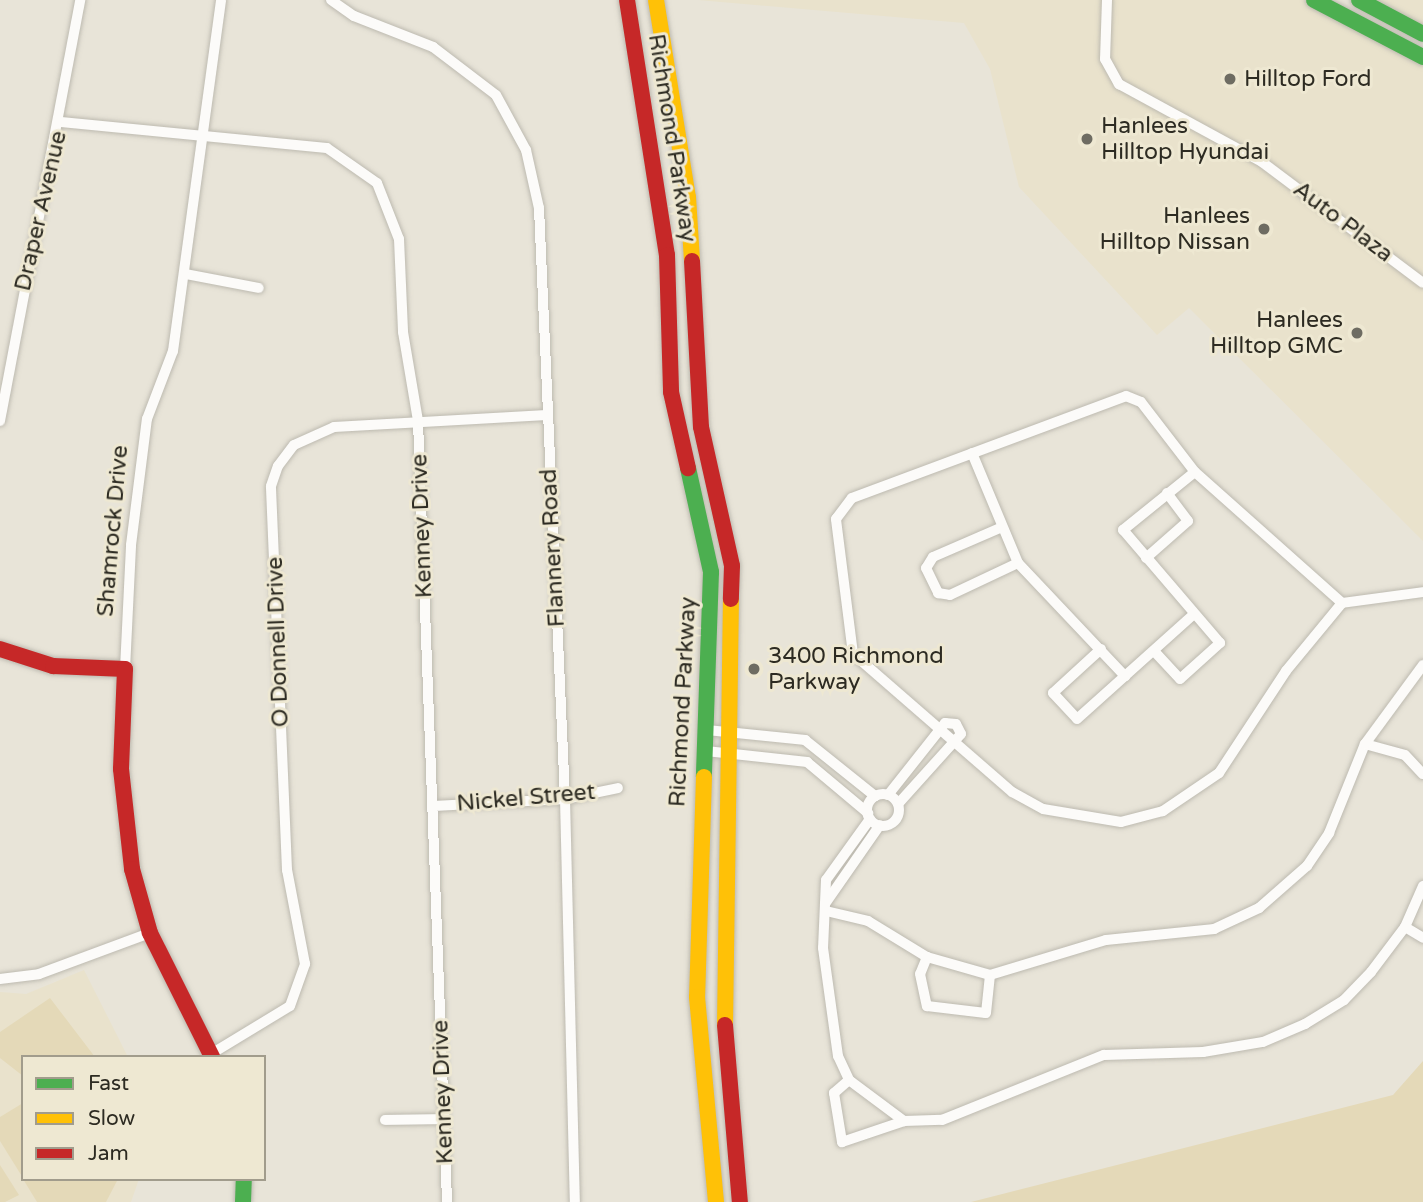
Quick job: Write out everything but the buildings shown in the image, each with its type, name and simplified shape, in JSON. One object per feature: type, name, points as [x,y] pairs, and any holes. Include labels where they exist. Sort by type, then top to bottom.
[{"type":"main road","name":"Richmond Parkway","points":[[628,0],[667,254],[676,424],[711,572],[708,730],[697,997],[716,1202]]},
{"type":"main road","name":"Richmond Parkway","points":[[656,0],[686,177],[701,428],[732,566],[722,986],[740,1202]]},
{"type":"main road","points":[[1314,0],[1423,57]]},
{"type":"main road","points":[[1359,0],[1423,34]]},
{"type":"main road","points":[[0,649],[53,666],[125,669]]},
{"type":"main road","name":"Shamrock Drive","points":[[125,669],[123,806],[150,933],[211,1055]]},
{"type":"main road","points":[[243,1202],[244,1181]]},
{"type":"street","name":"Draper Avenue","points":[[0,421],[61,122],[80,0]]},
{"type":"street","name":"Shamrock Drive","points":[[125,669],[131,545],[147,419],[173,351],[186,274],[221,0]]},
{"type":"street","name":"Flannery Road","points":[[331,0],[354,16],[433,47],[496,95],[526,150],[538,208],[565,799],[575,1202]]},
{"type":"street","name":"Auto Plaza","points":[[1107,0],[1105,60],[1119,84],[1262,162],[1423,283]]},
{"type":"street","name":"Kenney Drive","points":[[61,122],[327,148],[377,183],[399,240],[403,332],[418,421],[447,1202]]},
{"type":"street","points":[[186,274],[258,288]]},
{"type":"street","points":[[1342,603],[1195,472],[1141,402],[1126,396],[852,498],[836,519],[852,653],[1012,792],[1043,809],[1121,822],[1163,811],[1219,773],[1286,671],[1342,603],[1423,592]]},
{"type":"street","name":"O Donnell Drive","points":[[213,1055],[290,1006],[305,964],[287,870],[271,486],[295,445],[314,433],[418,421],[547,415]]},
{"type":"street","points":[[972,453],[1000,528],[1018,564],[1125,676]]},
{"type":"street","points":[[1154,651],[1180,679],[1220,643],[1123,530],[1195,472]]},
{"type":"street","points":[[1146,558],[1188,521],[1167,494]]},
{"type":"street","points":[[1000,528],[933,557],[926,568],[938,593],[950,595],[1018,564]]},
{"type":"street","points":[[1101,649],[1053,693],[1077,719],[1194,614]]},
{"type":"street","points":[[825,908],[897,933],[928,957],[990,975],[1106,940],[1214,929],[1259,908],[1307,866],[1329,833],[1366,744],[1423,665]]},
{"type":"street","points":[[888,795],[940,729]]},
{"type":"street","points":[[708,730],[730,730],[805,740],[875,796],[888,795],[898,804]]},
{"type":"street","points":[[706,751],[729,751],[807,762],[873,819],[895,821],[898,804],[955,740]]},
{"type":"street","points":[[1366,744],[1405,755],[1423,774]]},
{"type":"street","points":[[912,764],[924,774]]},
{"type":"street","name":"Nickel Street","points":[[434,806],[565,799],[618,788]]},
{"type":"street","points":[[825,908],[873,819],[875,796]]},
{"type":"street","points":[[873,819],[827,880],[823,948],[838,1056],[849,1080],[904,1121]]},
{"type":"street","points":[[849,1080],[834,1093],[842,1142],[904,1121],[942,1120],[1104,1055],[1203,1052],[1263,1042],[1344,1000],[1405,927],[1423,886]]},
{"type":"street","points":[[1405,927],[1423,938]]},
{"type":"street","points":[[0,979],[39,974],[150,933]]},
{"type":"street","points":[[928,957],[920,974],[928,1006],[986,1013],[990,975]]},
{"type":"street","points":[[385,1120],[443,1119]]},
{"type":"shaded area","points":[[698,0],[1304,0],[1423,63],[1423,541],[1189,308],[1157,335],[1019,187],[990,69],[964,23]]},
{"type":"shaded area","points":[[1371,0],[1423,0],[1423,28]]},
{"type":"shaded area","points":[[84,970],[127,1055],[21,1055],[21,1181],[138,1181],[131,1202],[0,1202],[0,992],[26,994]]},
{"type":"shaded area","points":[[50,998],[93,1055],[21,1055],[21,1074],[0,1058],[0,1032]]},
{"type":"shaded area","points":[[1423,1061],[1423,1202],[971,1202],[1393,1095]]},
{"type":"shaded area","points":[[21,1104],[21,1175],[0,1141],[0,1117]]},
{"type":"shaded area","points":[[0,1165],[19,1195],[5,1202],[0,1202]]},
{"type":"shaded area","points":[[24,1181],[117,1181],[106,1202],[37,1202]]},
{"type":"traffic: fast","points":[[1314,0],[1423,57]]},
{"type":"traffic: fast","points":[[1359,0],[1423,34]]},
{"type":"traffic: fast","points":[[688,468],[711,572],[704,777]]},
{"type":"traffic: fast","points":[[243,1202],[244,1181]]},
{"type":"traffic: slow","points":[[656,0],[688,197],[692,261]]},
{"type":"traffic: slow","points":[[725,1025],[731,599]]},
{"type":"traffic: slow","points":[[704,777],[697,997],[716,1202]]},
{"type":"traffic: jam","points":[[627,0],[667,255],[671,392],[688,468]]},
{"type":"traffic: jam","points":[[692,261],[701,427],[732,566],[731,599]]},
{"type":"traffic: jam","points":[[0,649],[53,666],[125,669],[121,769],[132,869],[150,933],[211,1055]]},
{"type":"traffic: jam","points":[[725,1025],[740,1202]]},
{"type":"place","name":"Hilltop Ford","points":[[1230,79]]},
{"type":"place","name":"Hanlees Hilltop Hyundai","points":[[1087,139]]},
{"type":"place","name":"Hanlees Hilltop Nissan","points":[[1264,229]]},
{"type":"place","name":"Hanlees Hilltop GMC","points":[[1357,333]]},
{"type":"place","name":"3400 Richmond Parkway","points":[[754,669]]}]
